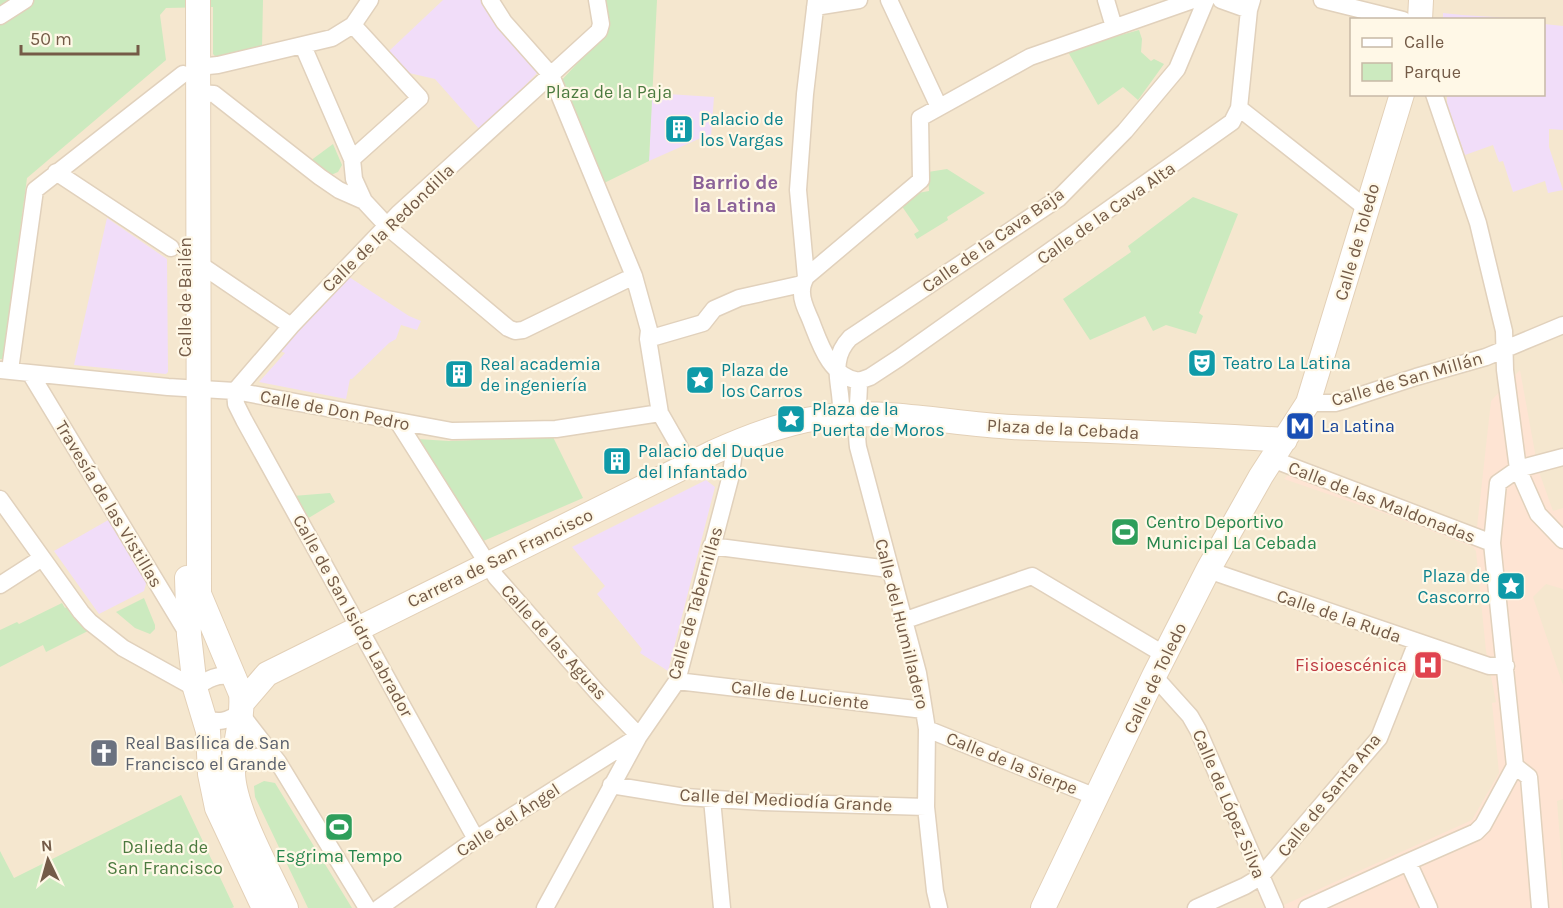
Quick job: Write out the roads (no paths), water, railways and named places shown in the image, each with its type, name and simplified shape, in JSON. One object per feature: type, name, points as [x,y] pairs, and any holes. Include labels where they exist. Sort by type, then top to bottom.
[{"type":"street","points":[[0,16],[25,0]]},
{"type":"street","points":[[5,370],[35,190],[191,70],[332,38],[353,25],[370,0]]},
{"type":"street","points":[[490,0],[504,22],[552,75],[649,334],[660,413],[680,448]]},
{"type":"street","name":"Calle de la Redondilla","points":[[236,391],[291,326],[387,225],[599,31],[601,24],[597,0]]},
{"type":"street","points":[[849,415],[859,381],[849,379],[836,369],[824,353],[803,302],[804,281],[798,190],[805,94],[816,4],[860,0]]},
{"type":"street","points":[[889,0],[939,107]]},
{"type":"street","points":[[1106,0],[1114,27]]},
{"type":"street","points":[[649,334],[703,323],[714,309],[739,298],[804,281],[921,180],[920,118],[1030,57],[1193,0]]},
{"type":"street","name":"Calle de la Cava Baja","points":[[836,369],[842,346],[850,338],[1059,198],[1125,131],[1177,69],[1206,0]]},
{"type":"street","points":[[1221,0],[1251,5],[1239,108],[1366,208]]},
{"type":"street","points":[[1322,0],[1395,18]]},
{"type":"street","points":[[1420,18],[1421,0]]},
{"type":"street","name":"Calle de Bailén","points":[[191,4],[193,595],[189,635],[195,688]]},
{"type":"street","points":[[352,159],[420,98],[353,25]]},
{"type":"street","points":[[303,46],[352,159],[354,179],[364,201],[387,225],[508,328],[515,331],[523,330],[629,277]]},
{"type":"street","name":"Calle de Bailén","points":[[191,70],[198,93],[198,263],[192,388]]},
{"type":"street","points":[[198,93],[214,94],[320,177],[339,190],[364,201]]},
{"type":"street","name":"Calle de Toledo","points":[[1042,908],[1208,570],[1261,476],[1288,435],[1366,208],[1401,96]]},
{"type":"street","points":[[1435,96],[1478,223],[1504,331],[1505,370],[1518,469],[1538,514],[1563,540]]},
{"type":"street","name":"Calle de la Cava Alta","points":[[859,381],[870,377],[899,358],[1106,213],[1232,122],[1239,108]]},
{"type":"street","points":[[56,172],[171,248]]},
{"type":"street","points":[[198,263],[291,326]]},
{"type":"street","name":"Calle de San Millán","points":[[1288,435],[1335,403],[1486,357],[1563,325]]},
{"type":"street","points":[[836,369],[849,415]]},
{"type":"street","name":"Calle de Don Pedro","points":[[5,370],[236,391],[452,431],[556,429],[660,413]]},
{"type":"street","name":"Travesía de las Vistillas","points":[[30,373],[189,635]]},
{"type":"street","name":"Calle de San Isidro Labrador","points":[[236,391],[236,404],[476,839]]},
{"type":"street","points":[[735,442],[784,425],[849,415]]},
{"type":"street","name":"Plaza de la Cebada","points":[[849,415],[898,416],[966,424],[1288,435]]},
{"type":"street","name":"Calle del Humilladero","points":[[849,415],[918,673],[927,729],[926,807],[939,908]]},
{"type":"street","name":"Calle de las Aguas","points":[[398,422],[486,564],[597,692],[639,736]]},
{"type":"street","name":"Calle de las Maldonadas","points":[[1288,435],[1492,543]]},
{"type":"street","name":"Carrera de San Francisco","points":[[234,677],[267,674],[735,442]]},
{"type":"street","name":"Calle de Tabernillas","points":[[545,908],[611,784],[639,736],[676,681],[731,475],[735,442]]},
{"type":"street","points":[[1307,908],[1476,832],[1483,825],[1515,766],[1492,543],[1498,483],[1518,469],[1563,457]]},
{"type":"street","points":[[0,499],[81,612],[97,628],[139,658],[195,688],[208,731],[212,791],[217,808],[264,908]]},
{"type":"street","points":[[711,546],[889,568]]},
{"type":"street","points":[[0,585],[42,558]]},
{"type":"street","name":"Calle de la Ruda","points":[[1208,570],[1489,666],[1506,666]]},
{"type":"street","points":[[903,621],[1032,576],[1165,655]]},
{"type":"street","points":[[193,595],[238,686],[241,708],[233,771],[237,798],[286,908]]},
{"type":"street","name":"Calle de Santa Ana","points":[[1196,908],[1216,904],[1260,877],[1379,738],[1417,642]]},
{"type":"street","name":"Carrera de San Francisco","points":[[241,708],[267,674]]},
{"type":"street","points":[[195,688],[213,677],[224,675],[234,677]]},
{"type":"street","name":"Calle de López Silva","points":[[1154,676],[1190,716],[1198,730],[1275,908]]},
{"type":"street","name":"Calle de Luciente","points":[[676,681],[924,710]]},
{"type":"street","points":[[205,719],[217,722],[227,721],[241,708]]},
{"type":"street","points":[[241,708],[278,762],[367,908]]},
{"type":"street","name":"Calle de la Sierpe","points":[[927,729],[1096,797]]},
{"type":"street","name":"Calle del Ángel","points":[[379,908],[476,839],[639,736]]},
{"type":"street","points":[[233,771],[245,760],[264,756],[273,757]]},
{"type":"street","points":[[1515,766],[1529,777],[1540,908]]},
{"type":"street","name":"Calle del Mediodía Grande","points":[[611,784],[685,797],[712,799],[926,807]]},
{"type":"street","points":[[712,799],[722,908]]},
{"type":"street","points":[[1408,862],[1429,908]]},
{"type":"place","name":"Palacio de los Vargas","points":[[679,129]]},
{"type":"place","name":"Teatro La Latina","points":[[1202,363]]},
{"type":"place","name":"Real academia de ingeniería","points":[[459,374]]},
{"type":"place","name":"Plaza de los Carros","points":[[700,380]]},
{"type":"place","name":"Plaza de la Puerta de Moros","points":[[791,419]]},
{"type":"place","name":"La Latina","points":[[1300,426]]},
{"type":"place","name":"Palacio del Duque del Infantado","points":[[617,461]]},
{"type":"place","name":"Centro Deportivo Municipal La Cebada","points":[[1125,532]]},
{"type":"place","name":"Plaza de Cascorro","points":[[1511,586]]},
{"type":"place","name":"Fisioescénica","points":[[1428,665]]},
{"type":"place","name":"Real Basílica de San Francisco el Grande","points":[[104,753]]},
{"type":"place","name":"Esgrima Tempo","points":[[339,827]]},
{"type":"district","name":"Barrio de la Latina","points":[[735,194]]},
{"type":"park label","name":"Plaza de la Paja","points":[[609,92]]},
{"type":"park label","name":"Dalieda de San Francisco","points":[[165,857]]}]
